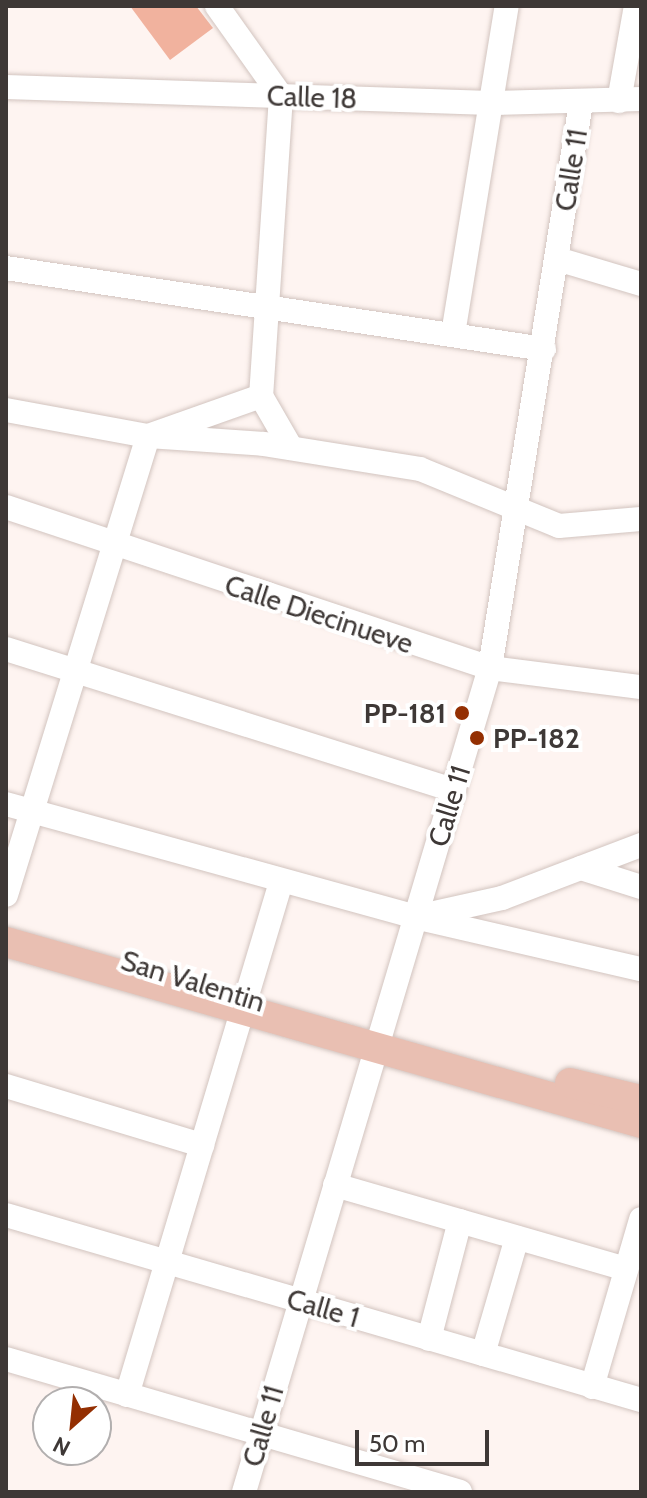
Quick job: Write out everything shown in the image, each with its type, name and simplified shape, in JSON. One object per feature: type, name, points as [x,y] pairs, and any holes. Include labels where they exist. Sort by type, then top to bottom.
[{"type":"main road","name":"San Valentin","points":[[6,926],[244,1005]]},
{"type":"main road","name":"San Valentin","points":[[6,942],[377,1044]]},
{"type":"main road","points":[[377,1044],[641,1100]]},
{"type":"main road","points":[[377,1044],[641,1123]]},
{"type":"street","points":[[217,6],[281,96],[271,311],[261,396],[291,448]]},
{"type":"street","points":[[453,334],[507,6]]},
{"type":"street","points":[[630,100],[636,6]]},
{"type":"street","name":"Calle 18","points":[[6,87],[491,103],[630,100]]},
{"type":"street","name":"Calle 11","points":[[244,1492],[490,668],[519,514],[581,103]]},
{"type":"street","points":[[557,259],[641,284]]},
{"type":"street","points":[[6,268],[271,311],[544,349]]},
{"type":"street","points":[[148,436],[261,396]]},
{"type":"street","points":[[6,410],[148,436],[291,448],[420,469],[519,514],[559,526],[641,519]]},
{"type":"street","points":[[6,895],[112,544],[148,436]]},
{"type":"street","name":"Calle Diecinueve","points":[[6,507],[490,668],[641,687]]},
{"type":"street","points":[[6,649],[72,675],[454,790]]},
{"type":"street","points":[[6,804],[415,917],[641,969]]},
{"type":"street","points":[[415,917],[502,898],[641,845]]},
{"type":"street","points":[[581,868],[641,887]]},
{"type":"street","points":[[127,1395],[281,882]]},
{"type":"street","points":[[6,1086],[202,1145]]},
{"type":"street","points":[[335,1185],[626,1269]]},
{"type":"street","name":"Calle 1","points":[[6,1215],[641,1400]]},
{"type":"street","points":[[592,1387],[641,1219]]},
{"type":"street","points":[[429,1339],[460,1221]]},
{"type":"street","points":[[483,1354],[517,1238]]},
{"type":"street","points":[[6,1359],[460,1492]]},
{"type":"shaded area","points":[[130,6],[196,6],[213,28],[170,60]]},
{"type":"place","name":"PP-181","points":[[462,713]]},
{"type":"place","name":"PP-182","points":[[477,738]]}]
